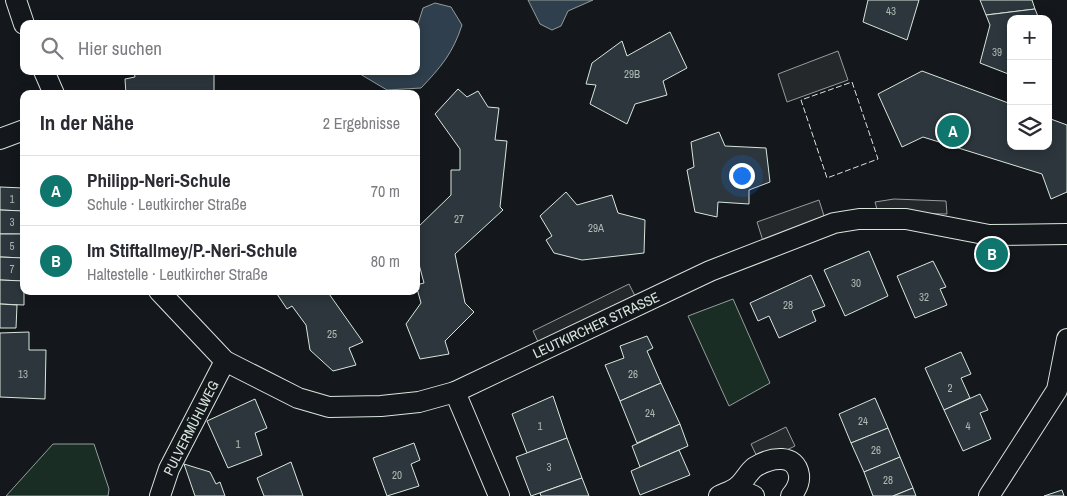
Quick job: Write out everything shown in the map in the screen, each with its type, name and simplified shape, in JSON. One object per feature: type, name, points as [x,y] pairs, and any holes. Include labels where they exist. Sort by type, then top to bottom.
[{"type":"street","points":[[16,0],[23,20]]},
{"type":"street","points":[[46,75],[52,90]]},
{"type":"street","points":[[0,139],[20,132]]},
{"type":"street","name":"LEUTKIRCHER STRASSE","points":[[163,295],[225,361],[298,398],[329,407],[381,406],[419,402],[455,392],[710,271],[834,223],[859,219],[906,219],[990,236],[1067,234]]},
{"type":"street","points":[[990,496],[1057,390],[1067,339]]},
{"type":"street","name":"PULVERMÜHLWEG","points":[[160,496],[169,469],[225,361]]},
{"type":"street","points":[[455,392],[499,496]]},
{"type":"street","points":[[736,494],[755,468],[776,458],[792,460],[798,465],[800,478],[797,489],[791,496]]},
{"type":"green space","points":[[733,299],[770,383],[729,406],[688,316]]},
{"type":"green space","points":[[53,444],[94,444],[109,489],[108,496],[6,496]]},
{"type":"shaded area","points":[[838,51],[848,80],[787,102],[778,74]]},
{"type":"shaded area","points":[[894,199],[946,201],[947,214],[878,213],[875,202]]},
{"type":"shaded area","points":[[819,200],[825,219],[763,241],[757,222]]},
{"type":"shaded area","points":[[629,284],[637,300],[540,346],[533,331]]},
{"type":"shaded area","points":[[786,427],[795,446],[760,463],[751,444]]},
{"type":"water","points":[[528,0],[593,0],[568,11],[561,26],[552,30],[540,24]]},
{"type":"water","points":[[435,3],[451,7],[462,25],[455,44],[435,73],[421,88],[387,90],[362,75],[420,75],[419,20],[423,8]]},
{"type":"building","points":[[868,0],[919,0],[907,40],[863,22]]},
{"type":"building","points":[[980,0],[1032,0],[1035,9],[986,15]]},
{"type":"building","points":[[1035,9],[1037,15],[1007,15],[1007,73],[980,63],[990,25],[986,15]]},
{"type":"building","points":[[670,32],[687,68],[663,81],[667,95],[635,104],[627,124],[590,104],[596,85],[586,84],[592,63],[622,41],[627,56]]},
{"type":"building","points":[[922,71],[1007,103],[1007,150],[1052,150],[1052,119],[1067,125],[1067,192],[1051,199],[1042,174],[923,137],[902,147],[878,94]]},
{"type":"building","points":[[135,75],[214,75],[214,90],[126,90],[125,79],[135,77]]},
{"type":"building","points":[[458,89],[467,97],[478,91],[488,107],[499,108],[495,140],[507,141],[500,207],[503,210],[455,254],[465,303],[474,312],[445,341],[449,354],[420,359],[406,324],[421,303],[419,295],[420,284],[424,283],[420,268],[420,225],[451,195],[451,170],[460,170],[460,149],[435,114]]},
{"type":"building","points":[[719,132],[725,146],[766,148],[770,182],[749,190],[749,204],[718,202],[717,217],[695,212],[687,170],[694,167],[691,142]]},
{"type":"building","points":[[0,187],[20,188],[20,211],[0,210]]},
{"type":"building","points":[[566,192],[577,205],[612,195],[618,213],[645,220],[644,253],[582,260],[554,253],[546,240],[552,236],[540,216]]},
{"type":"building","points":[[0,210],[20,211],[20,234],[0,234]]},
{"type":"building","points":[[0,234],[20,234],[20,258],[0,257]]},
{"type":"building","points":[[869,251],[888,296],[845,316],[824,270]]},
{"type":"building","points":[[0,257],[20,258],[20,281],[0,280]]},
{"type":"building","points":[[933,261],[946,287],[940,289],[947,305],[915,318],[897,276]]},
{"type":"building","points":[[811,275],[825,306],[812,311],[816,321],[779,338],[769,316],[758,321],[750,303]]},
{"type":"building","points":[[0,280],[20,281],[20,295],[24,295],[24,305],[0,304]]},
{"type":"building","points":[[278,295],[330,295],[363,342],[349,348],[356,365],[333,371],[310,350],[306,325],[292,306],[287,309]]},
{"type":"building","points":[[0,304],[17,305],[16,328],[0,328]]},
{"type":"building","points":[[29,332],[29,350],[46,350],[45,399],[0,397],[0,333]]},
{"type":"building","points":[[647,336],[653,348],[647,351],[661,383],[620,401],[605,365],[624,358],[620,346]]},
{"type":"building","points":[[961,352],[971,374],[961,378],[970,398],[944,410],[925,368]]},
{"type":"building","points":[[661,383],[680,424],[637,443],[620,401]]},
{"type":"building","points":[[980,394],[988,410],[980,413],[991,439],[963,451],[944,410]]},
{"type":"building","points":[[553,396],[567,438],[527,453],[512,414]]},
{"type":"building","points":[[875,398],[888,428],[851,443],[839,414]]},
{"type":"building","points":[[255,399],[267,428],[255,433],[262,455],[228,468],[207,421]]},
{"type":"building","points":[[680,424],[688,446],[640,467],[632,446]]},
{"type":"building","points":[[888,428],[900,457],[864,472],[851,443]]},
{"type":"building","points":[[567,438],[582,478],[531,496],[516,457]]},
{"type":"building","points":[[414,443],[420,460],[411,464],[419,486],[387,496],[373,458]]},
{"type":"building","points":[[679,450],[690,475],[640,495],[631,471]]},
{"type":"building","points":[[900,457],[913,488],[893,496],[873,496],[864,472]]},
{"type":"building","points":[[291,462],[303,496],[264,496],[257,478]]},
{"type":"building","points":[[184,464],[210,472],[216,484],[220,482],[225,496],[195,496]]},
{"type":"building","points":[[582,478],[589,496],[541,496],[540,493]]},
{"type":"building","points":[[913,488],[916,496],[893,496]]},
{"type":"building","points":[[1062,490],[1064,496],[1044,496]]},
{"type":"fence","points":[[852,82],[878,159],[827,178],[801,100],[852,82]]},
{"type":"place","name":"Philipp-Neri-Schule","points":[[953,131]]},
{"type":"place","name":"Im Stiftallmey/P.-Neri-Schule","points":[[992,254]]}]
